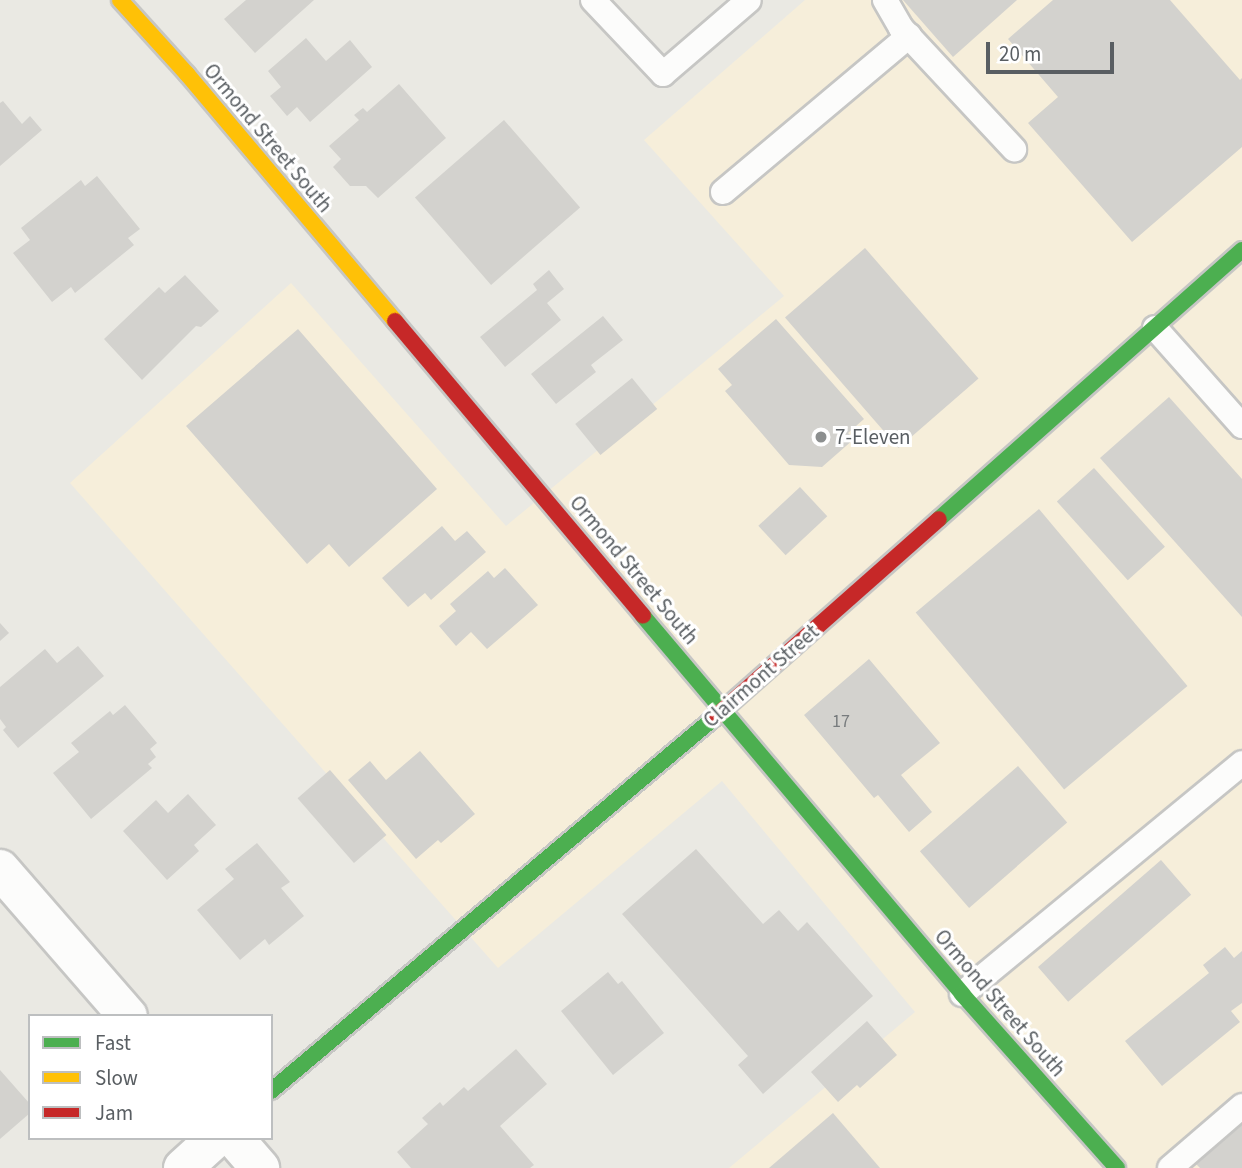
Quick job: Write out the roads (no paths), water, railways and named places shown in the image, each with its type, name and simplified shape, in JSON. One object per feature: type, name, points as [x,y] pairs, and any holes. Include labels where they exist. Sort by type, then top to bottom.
[{"type":"main road","name":"Ormond Street South","points":[[120,0],[187,74],[962,994],[1117,1168]]},
{"type":"main road","name":"Clairmont Street","points":[[273,1089],[724,709],[1242,250]]},
{"type":"street","points":[[0,869],[126,1014]]},
{"type":"street","points":[[183,1168],[214,1140]]},
{"type":"street","points":[[236,1140],[260,1168]]},
{"type":"lane","points":[[593,0],[663,74],[750,0]]},
{"type":"lane","points":[[886,0],[909,36],[1014,149]]},
{"type":"lane","points":[[723,192],[909,36]]},
{"type":"lane","points":[[1155,328],[1242,426]]},
{"type":"lane","points":[[962,994],[1242,763]]},
{"type":"lane","points":[[1170,1168],[1242,1106]]},
{"type":"place","name":"7-Eleven","points":[[821,437]]}]
